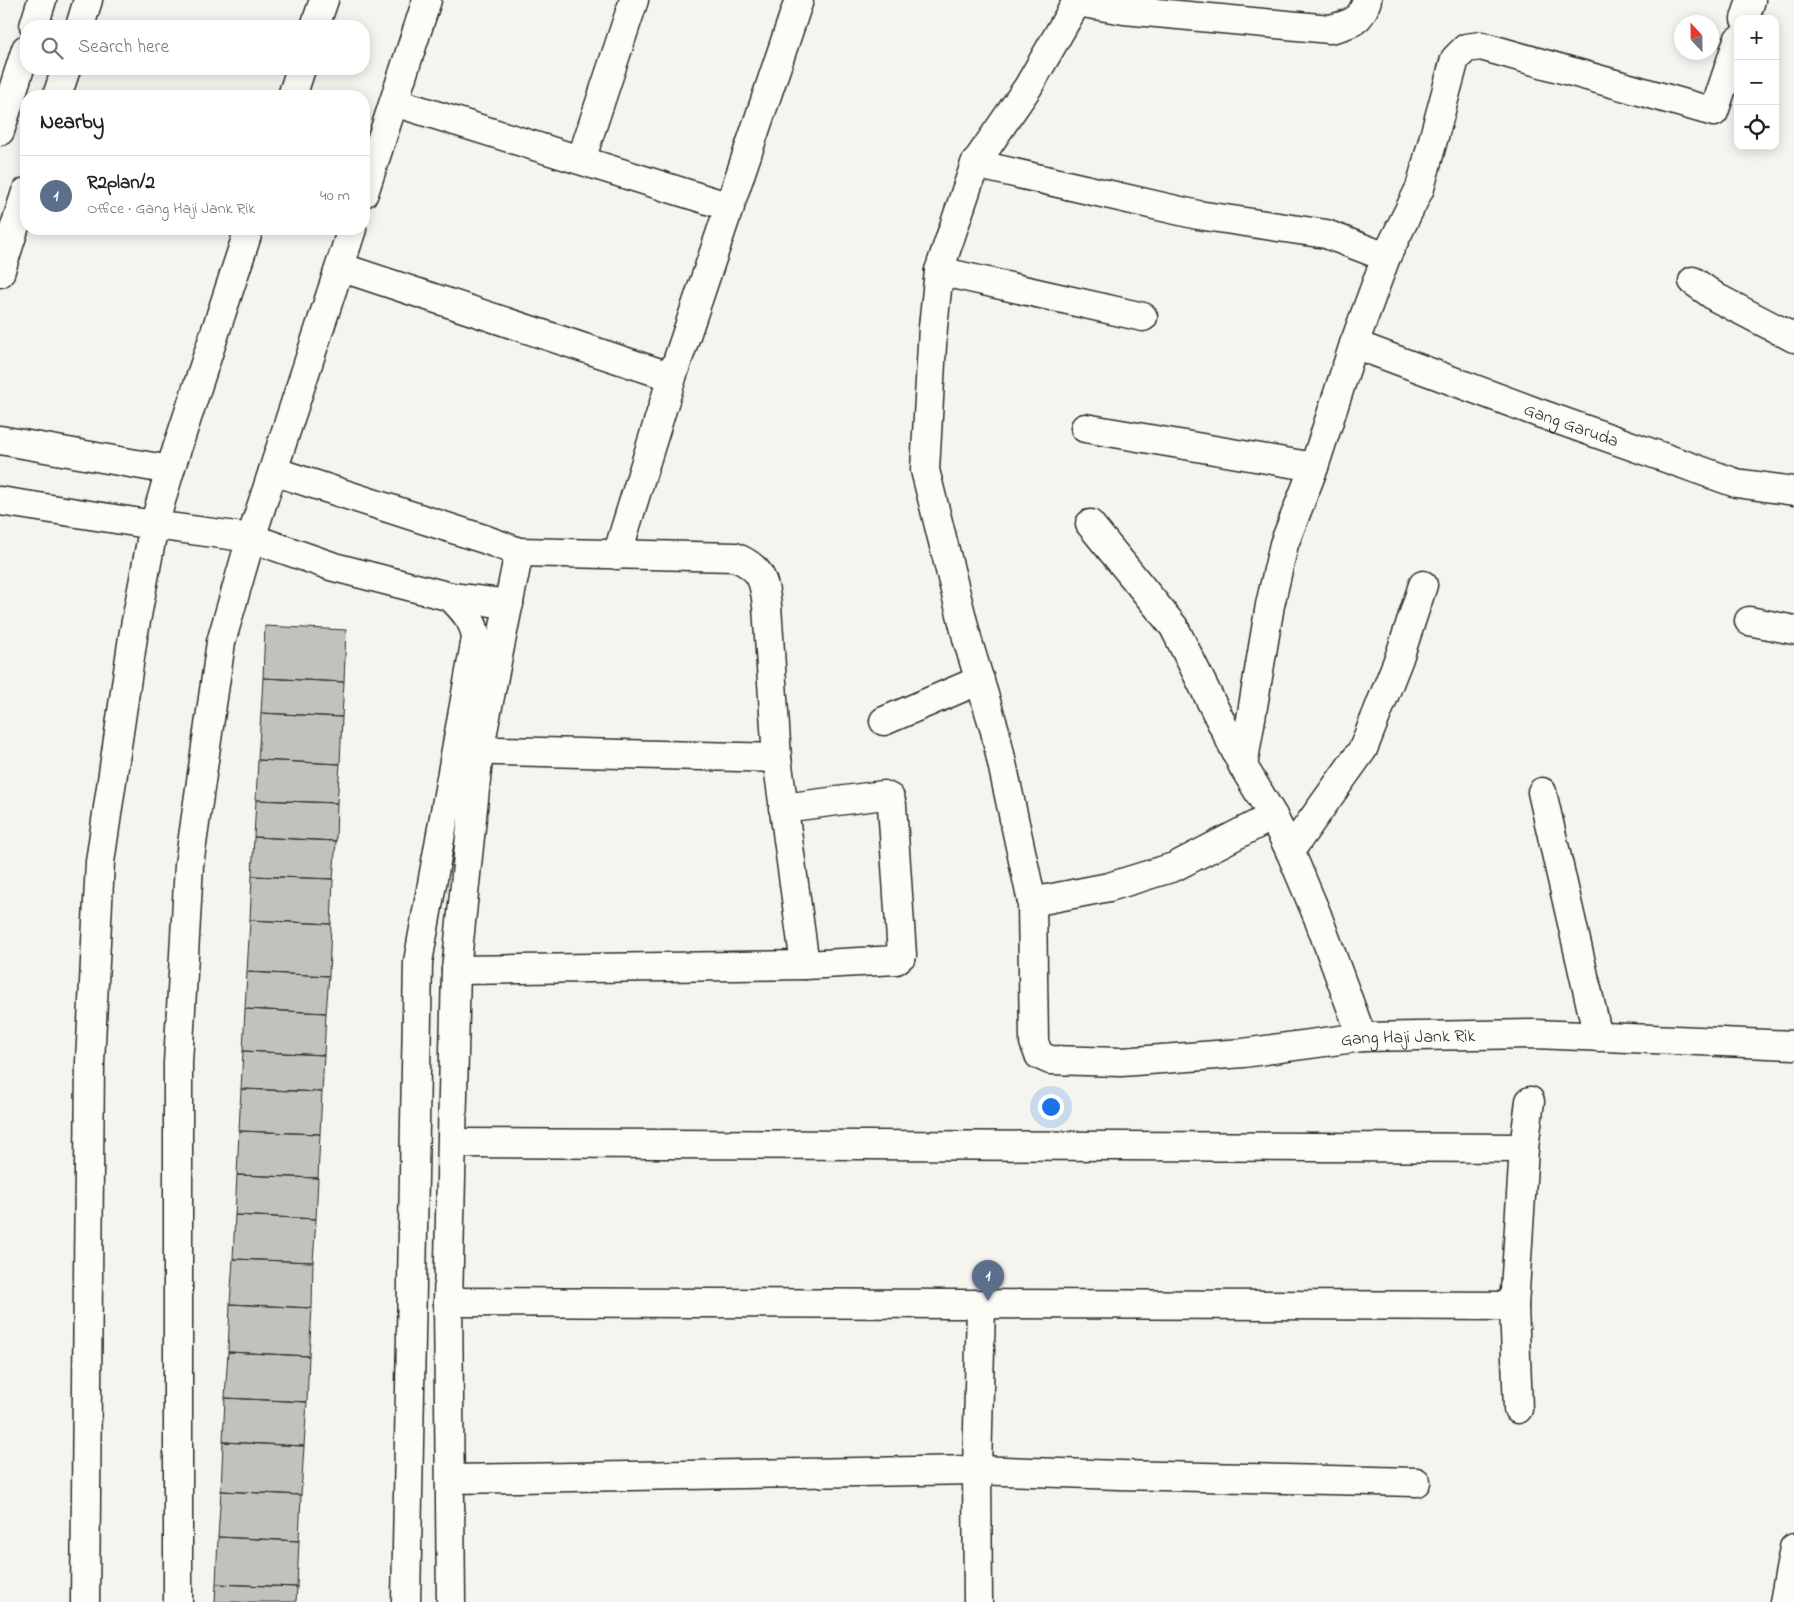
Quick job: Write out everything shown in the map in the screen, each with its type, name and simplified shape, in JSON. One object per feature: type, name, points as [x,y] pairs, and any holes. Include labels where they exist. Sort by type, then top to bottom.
[{"type":"street","points":[[36,20],[42,0]]},
{"type":"street","points":[[82,20],[88,0]]},
{"type":"street","points":[[317,20],[324,0]]},
{"type":"street","points":[[370,175],[427,0]]},
{"type":"street","points":[[581,160],[634,0]]},
{"type":"street","points":[[617,555],[672,377],[798,0]]},
{"type":"street","points":[[1273,816],[1174,867],[1109,887],[1032,902],[996,731],[968,642],[925,470],[933,327],[939,271],[975,164],[1028,87],[1077,1],[1124,10],[1330,29],[1347,25],[1356,20],[1364,10],[1367,0]]},
{"type":"street","points":[[1746,15],[1751,0]]},
{"type":"street","points":[[1243,766],[1270,605],[1284,544],[1314,467],[1354,344],[1386,257],[1420,188],[1455,59],[1466,48],[1482,46],[1714,112],[1734,52]]},
{"type":"street","points":[[0,131],[20,68]]},
{"type":"street","points":[[59,90],[64,75]]},
{"type":"street","points":[[294,90],[299,75]]},
{"type":"street","points":[[394,102],[730,207]]},
{"type":"street","points":[[975,164],[1198,214],[1326,234],[1386,257]]},
{"type":"street","points":[[0,273],[20,211]]},
{"type":"street","points":[[85,1602],[90,1062],[100,862],[134,637],[154,525],[170,470],[247,235]]},
{"type":"street","points":[[178,1602],[178,1063],[189,865],[238,536],[273,471],[350,235]]},
{"type":"street","points":[[340,267],[672,377]]},
{"type":"street","points":[[939,271],[1143,317]]},
{"type":"street","points":[[1693,281],[1717,298],[1794,338]]},
{"type":"street","name":"Gang Garuda","points":[[1354,344],[1536,412],[1736,483],[1794,491]]},
{"type":"street","points":[[1085,428],[1314,467]]},
{"type":"street","points":[[0,440],[170,470]]},
{"type":"street","points":[[273,471],[519,552],[734,557],[747,562],[757,570],[763,581],[767,606],[777,758],[804,965]]},
{"type":"street","points":[[0,501],[238,536],[334,567],[451,596],[509,604]]},
{"type":"street","points":[[1090,524],[1174,627],[1243,766],[1273,816],[1290,851],[1317,915],[1362,1038]]},
{"type":"street","points":[[406,1602],[418,962],[467,750],[484,662],[509,604],[519,552]]},
{"type":"street","points":[[1290,851],[1363,749],[1399,658],[1424,585]]},
{"type":"street","points":[[451,596],[469,616],[475,628],[476,638],[484,662]]},
{"type":"street","points":[[1748,621],[1794,630]]},
{"type":"street","points":[[884,721],[980,680]]},
{"type":"street","points":[[467,750],[777,758]]},
{"type":"street","points":[[451,1602],[448,1302],[456,970],[467,750]]},
{"type":"street","points":[[1542,792],[1598,1037]]},
{"type":"street","points":[[456,970],[804,965],[896,960],[902,955],[890,798],[884,795],[784,808]]},
{"type":"street","name":"Gang Haji Jank Rik","points":[[1032,902],[1034,1042],[1039,1055],[1050,1060],[1121,1062],[1243,1053],[1362,1038],[1535,1034],[1794,1046]]},
{"type":"street","points":[[1518,1408],[1514,1306],[1524,1148],[1530,1101]]},
{"type":"street","points":[[452,1142],[1524,1148]]},
{"type":"street","points":[[413,1238],[450,1238]]},
{"type":"street","points":[[448,1302],[1514,1306]]},
{"type":"street","points":[[978,1602],[977,1470],[981,1305]]},
{"type":"street","points":[[450,1479],[977,1470],[1248,1479],[1416,1482]]},
{"type":"street","points":[[1784,1602],[1794,1548]]},
{"type":"building","points":[[265,626],[346,630],[344,682],[263,678]]},
{"type":"building","points":[[263,678],[344,682],[342,717],[261,713]]},
{"type":"building","points":[[261,713],[342,717],[340,764],[258,760]]},
{"type":"building","points":[[258,760],[340,764],[337,803],[256,800]]},
{"type":"building","points":[[256,800],[337,803],[336,841],[254,837]]},
{"type":"building","points":[[254,837],[336,841],[333,879],[252,876]]},
{"type":"building","points":[[252,876],[333,879],[331,924],[250,920]]},
{"type":"building","points":[[250,920],[331,924],[329,976],[247,972]]},
{"type":"building","points":[[247,972],[329,976],[326,1013],[245,1009]]},
{"type":"building","points":[[245,1009],[326,1013],[324,1055],[243,1051]]},
{"type":"building","points":[[243,1051],[324,1055],[322,1092],[241,1089]]},
{"type":"building","points":[[241,1089],[322,1092],[320,1134],[239,1131]]},
{"type":"building","points":[[239,1131],[320,1134],[318,1178],[237,1175]]},
{"type":"building","points":[[237,1175],[318,1178],[316,1219],[235,1215]]},
{"type":"building","points":[[235,1215],[316,1219],[313,1262],[233,1259]]},
{"type":"building","points":[[233,1259],[313,1262],[312,1308],[230,1304]]},
{"type":"building","points":[[230,1304],[312,1308],[309,1356],[228,1352]]},
{"type":"building","points":[[228,1352],[309,1356],[307,1402],[225,1398]]},
{"type":"building","points":[[225,1398],[307,1402],[304,1446],[223,1442]]},
{"type":"building","points":[[223,1442],[304,1446],[301,1495],[221,1491]]},
{"type":"building","points":[[221,1491],[301,1495],[299,1541],[218,1537]]},
{"type":"building","points":[[218,1537],[299,1541],[297,1587],[216,1584]]},
{"type":"building","points":[[216,1584],[297,1587],[296,1602],[215,1602]]},
{"type":"place","name":"R2plan/2","points":[[988,1301]]}]
